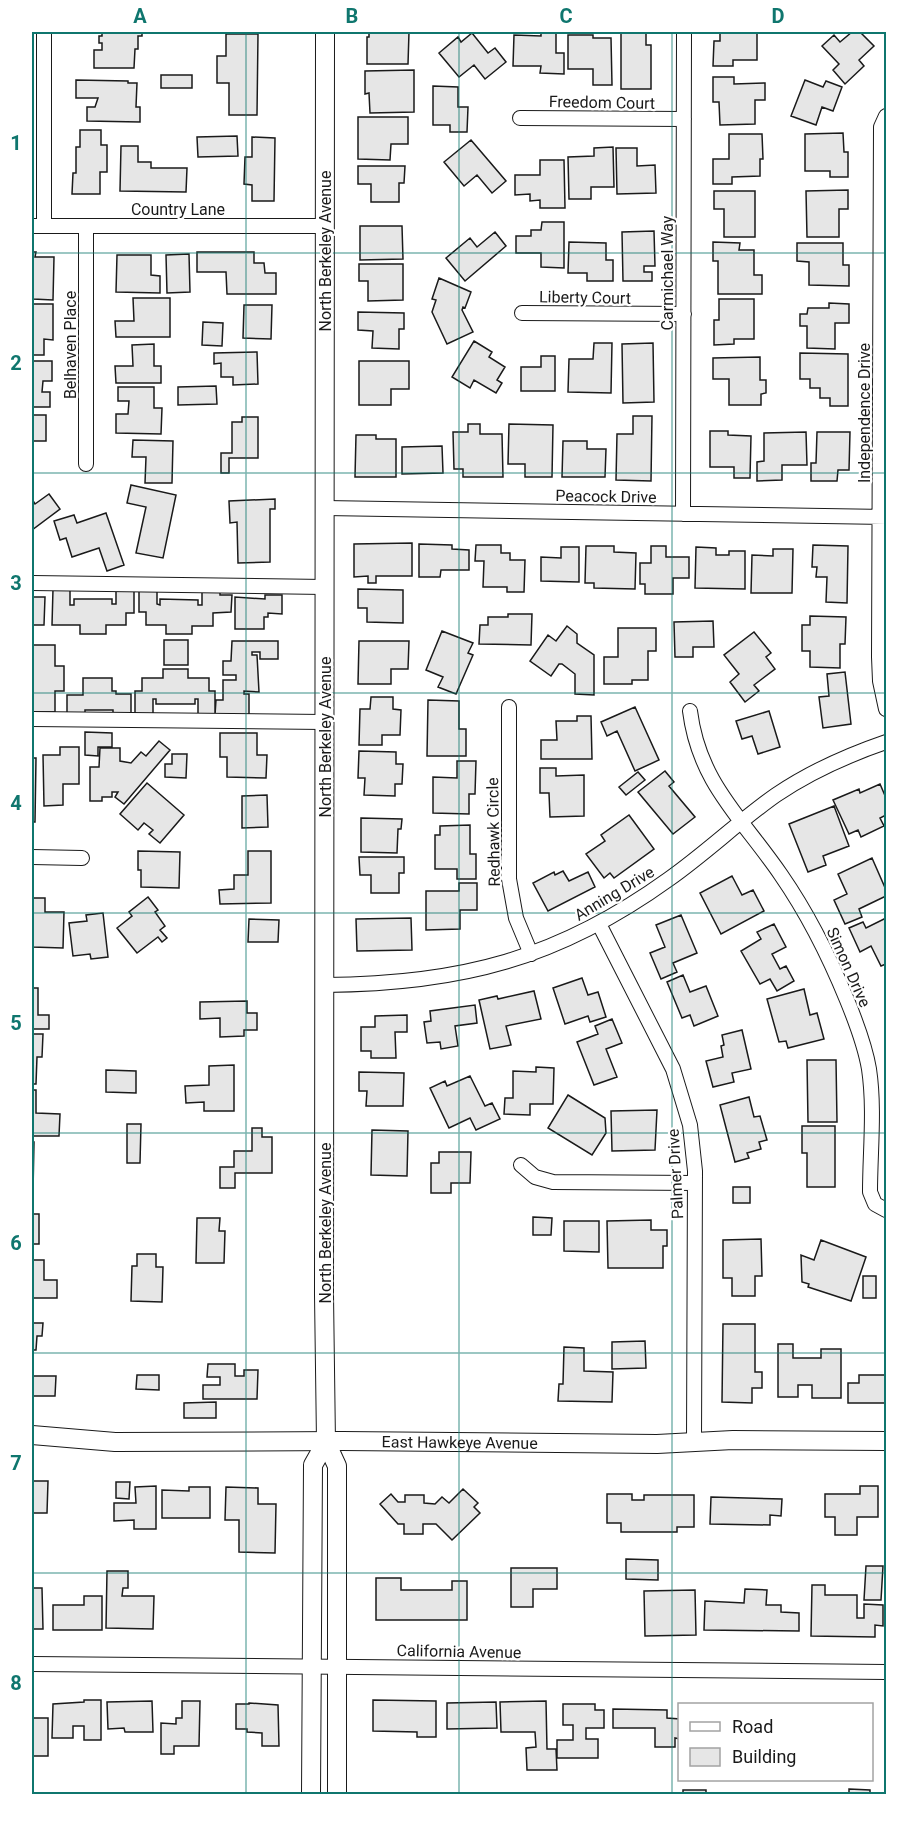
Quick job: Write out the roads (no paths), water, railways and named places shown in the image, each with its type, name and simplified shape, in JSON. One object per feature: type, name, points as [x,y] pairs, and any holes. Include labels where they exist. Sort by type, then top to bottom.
[{"type":"street","points":[[38,226],[44,32]]},
{"type":"street","name":"North Berkeley Avenue","points":[[325,32],[326,1442],[337,1466],[337,1794]]},
{"type":"street","name":"Carmichael Way","points":[[683,514],[684,32]]},
{"type":"street","name":"Independence Drive","points":[[886,116],[881,127],[883,517],[879,669],[886,709]]},
{"type":"street","name":"Freedom Court","points":[[519,118],[684,119]]},
{"type":"street","name":"Country Lane","points":[[38,226],[325,226]]},
{"type":"street","name":"Belhaven Place","points":[[86,226],[86,464]]},
{"type":"street","name":"Liberty Court","points":[[522,313],[684,314]]},
{"type":"street","name":"Peacock Drive","points":[[325,508],[883,517]]},
{"type":"street","points":[[32,584],[325,586]]},
{"type":"street","name":"Redhawk Circle","points":[[509,707],[511,892],[516,918],[531,954]]},
{"type":"street","name":"Simon Drive","points":[[690,711],[695,738],[704,766],[741,822],[771,860],[807,916],[833,967],[857,1025],[870,1078],[870,1192],[875,1204],[886,1210]]},
{"type":"street","points":[[32,719],[324,722]]},
{"type":"street","name":"Anning Drive","points":[[325,985],[389,984],[428,979],[490,966],[531,954],[599,924],[671,878],[778,794],[803,779],[849,756],[886,742]]},
{"type":"street","points":[[32,857],[82,858]]},
{"type":"street","name":"Palmer Drive","points":[[599,924],[676,1076],[690,1125],[695,1183],[694,1442]]},
{"type":"street","points":[[521,1165],[530,1174],[553,1182],[695,1183]]},
{"type":"street","name":"East Hawkeye Avenue","points":[[32,1435],[115,1442],[636,1444],[733,1440],[886,1441]]},
{"type":"street","name":"North Berkeley Avenue","points":[[311,1794],[313,1465],[326,1442]]},
{"type":"street","name":"California Avenue","points":[[32,1664],[886,1672]]}]
